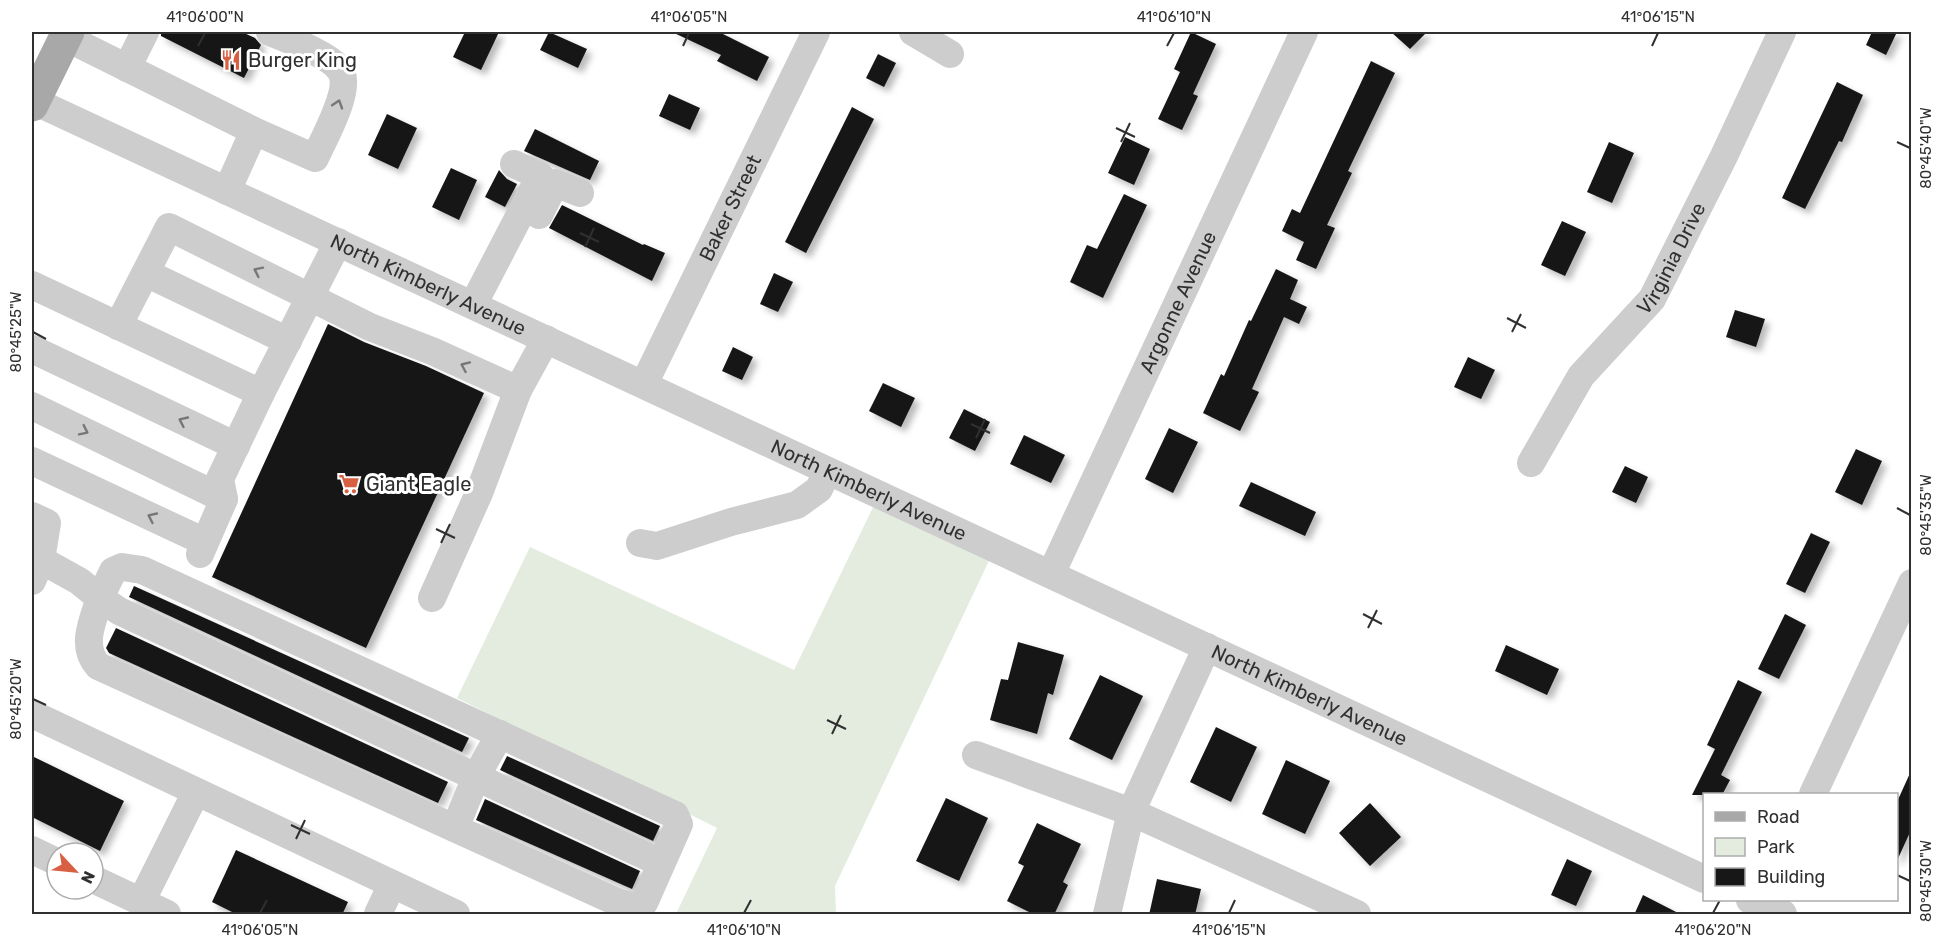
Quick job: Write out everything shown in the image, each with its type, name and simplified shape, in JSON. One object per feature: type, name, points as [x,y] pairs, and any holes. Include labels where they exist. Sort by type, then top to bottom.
[{"type":"main road","points":[[35,90],[66,34]]},
{"type":"street","points":[[127,68],[145,32]]},
{"type":"street","points":[[66,34],[127,68],[254,131],[315,158],[335,114],[344,87],[342,72],[332,61],[270,32]]},
{"type":"street","name":"Baker Street","points":[[644,384],[816,32]]},
{"type":"street","points":[[913,32],[950,54]]},
{"type":"street","name":"Argonne Avenue","points":[[1051,574],[1304,32]]},
{"type":"street","name":"Virginia Drive","points":[[1531,463],[1581,376],[1652,299],[1724,156],[1782,32]]},
{"type":"street","name":"North Kimberly Avenue","points":[[35,90],[227,191],[1703,879]]},
{"type":"street","points":[[227,191],[254,131]]},
{"type":"street","points":[[482,309],[558,184],[513,164]]},
{"type":"street","points":[[118,326],[169,227],[370,327],[432,351],[518,390]]},
{"type":"street","points":[[32,461],[203,548],[224,499],[220,478],[338,242]]},
{"type":"street","points":[[146,273],[288,341]]},
{"type":"street","points":[[32,285],[261,393]]},
{"type":"street","points":[[432,598],[479,494],[518,390],[546,339]]},
{"type":"street","points":[[32,349],[236,446]]},
{"type":"street","points":[[32,405],[224,499]]},
{"type":"street","points":[[640,543],[657,546],[731,522],[797,505],[819,489],[827,471]]},
{"type":"street","points":[[32,516],[47,524],[36,570],[79,581],[119,610],[662,863]]},
{"type":"street","points":[[122,567],[142,570],[675,815],[679,824],[644,903],[636,907],[619,903],[98,666],[90,657],[88,644],[91,625],[100,598],[113,571],[122,567]]},
{"type":"street","points":[[1814,793],[1911,584]]},
{"type":"street","points":[[1107,915],[1131,812],[1207,647]]},
{"type":"street","points":[[32,714],[456,915]]},
{"type":"street","points":[[455,828],[476,777],[500,734]]},
{"type":"street","points":[[976,755],[1131,812],[1357,915]]},
{"type":"street","points":[[141,902],[196,792]]},
{"type":"street","points":[[378,915],[392,884]]},
{"type":"street","points":[[105,885],[167,915]]},
{"type":"green space","points":[[879,495],[995,548],[835,886],[836,914],[676,914],[717,828],[457,698],[530,547],[794,670]]},
{"type":"building","name":"Burger King","points":[[161,32],[242,32],[255,38],[261,45],[244,78],[161,36]]},
{"type":"building","points":[[465,32],[499,32],[481,70],[453,57]]},
{"type":"building","points":[[549,32],[587,49],[578,68],[540,50]]},
{"type":"building","points":[[672,32],[719,32],[769,57],[757,81],[717,61],[721,55]]},
{"type":"building","points":[[1191,32],[1216,44],[1193,94],[1198,96],[1182,130],[1158,119],[1180,72],[1174,69]]},
{"type":"building","points":[[1391,32],[1427,32],[1410,49]]},
{"type":"building","points":[[1872,32],[1897,32],[1886,55],[1866,45]]},
{"type":"building","points":[[878,54],[896,63],[884,87],[866,78]]},
{"type":"building","points":[[1371,61],[1395,73],[1348,171],[1352,173],[1327,225],[1335,228],[1316,269],[1296,260],[1304,242],[1282,231],[1292,209],[1300,213]]},
{"type":"building","points":[[1837,82],[1863,95],[1842,142],[1839,141],[1805,209],[1782,198]]},
{"type":"building","points":[[669,94],[700,108],[690,130],[659,116]]},
{"type":"building","points":[[852,107],[874,119],[806,253],[785,242]]},
{"type":"building","points":[[387,114],[417,128],[398,169],[368,155]]},
{"type":"building","points":[[535,129],[599,161],[590,180],[524,151]]},
{"type":"building","points":[[1125,137],[1150,149],[1134,185],[1108,173]]},
{"type":"building","points":[[1609,142],[1634,153],[1612,203],[1587,192]]},
{"type":"building","points":[[451,168],[477,180],[459,220],[432,207]]},
{"type":"building","points":[[499,170],[507,179],[517,184],[505,207],[485,197]]},
{"type":"building","points":[[1124,194],[1147,205],[1103,298],[1070,282],[1087,245],[1097,249]]},
{"type":"building","points":[[562,205],[643,245],[665,253],[652,281],[549,228]]},
{"type":"building","points":[[1562,221],[1586,232],[1565,276],[1541,265]]},
{"type":"building","points":[[1276,269],[1298,280],[1290,299],[1307,307],[1299,324],[1284,317],[1252,389],[1259,392],[1240,431],[1203,413],[1221,374],[1224,376],[1249,320],[1251,321]]},
{"type":"building","points":[[774,273],[793,282],[778,312],[760,304]]},
{"type":"building","points":[[1735,310],[1765,319],[1756,347],[1726,337]]},
{"type":"building","name":"Giant Eagle","points":[[328,324],[364,342],[426,366],[484,393],[366,648],[212,577]]},
{"type":"building","points":[[733,347],[753,357],[742,380],[722,371]]},
{"type":"building","points":[[1468,357],[1495,370],[1481,399],[1454,387]]},
{"type":"building","points":[[883,383],[915,398],[901,427],[869,411]]},
{"type":"building","points":[[964,409],[990,422],[975,451],[949,438]]},
{"type":"building","points":[[1169,428],[1198,442],[1173,493],[1145,479]]},
{"type":"building","points":[[1024,435],[1065,455],[1051,483],[1010,464]]},
{"type":"building","points":[[1856,449],[1882,461],[1862,505],[1835,492]]},
{"type":"building","points":[[1625,466],[1648,477],[1636,503],[1612,492]]},
{"type":"building","points":[[1251,482],[1316,512],[1305,536],[1239,506]]},
{"type":"building","points":[[1811,533],[1830,542],[1805,593],[1786,584]]},
{"type":"building","points":[[134,586],[469,738],[462,752],[129,597]]},
{"type":"building","points":[[1785,614],[1806,625],[1779,679],[1758,669]]},
{"type":"building","points":[[116,628],[448,782],[438,803],[109,653],[106,648]]},
{"type":"building","points":[[1018,642],[1064,655],[1053,695],[1048,693],[1037,734],[990,720],[1001,679],[1008,680]]},
{"type":"building","points":[[1506,645],[1559,669],[1547,695],[1495,671]]},
{"type":"building","points":[[1100,675],[1143,696],[1112,760],[1069,739]]},
{"type":"building","points":[[1738,680],[1762,692],[1721,775],[1730,780],[1723,793],[1692,795],[1715,749],[1707,745]]},
{"type":"building","points":[[1216,727],[1257,747],[1231,802],[1190,782]]},
{"type":"building","points":[[32,756],[124,801],[105,841],[80,841],[32,817]]},
{"type":"building","points":[[507,756],[660,826],[653,841],[500,770]]},
{"type":"building","points":[[1286,760],[1330,781],[1305,834],[1262,814]]},
{"type":"building","points":[[1911,771],[1911,830],[1898,859],[1898,800]]},
{"type":"building","points":[[946,798],[988,818],[959,881],[916,861]]},
{"type":"building","points":[[485,799],[640,871],[632,889],[476,820]]},
{"type":"building","points":[[1370,803],[1401,837],[1370,866],[1339,833]]},
{"type":"building","points":[[1037,823],[1081,844],[1063,882],[1068,885],[1054,915],[1035,915],[1007,901],[1024,866],[1018,863]]},
{"type":"building","points":[[236,850],[348,902],[342,915],[238,915],[212,902]]},
{"type":"building","points":[[1567,859],[1592,871],[1576,906],[1551,895]]},
{"type":"building","points":[[1157,879],[1201,889],[1195,915],[1149,915]]},
{"type":"building","points":[[1643,895],[1682,915],[1634,915]]},
{"type":"place","name":"Burger King","points":[[231,60]]},
{"type":"place","name":"Giant Eagle","points":[[349,484]]}]
